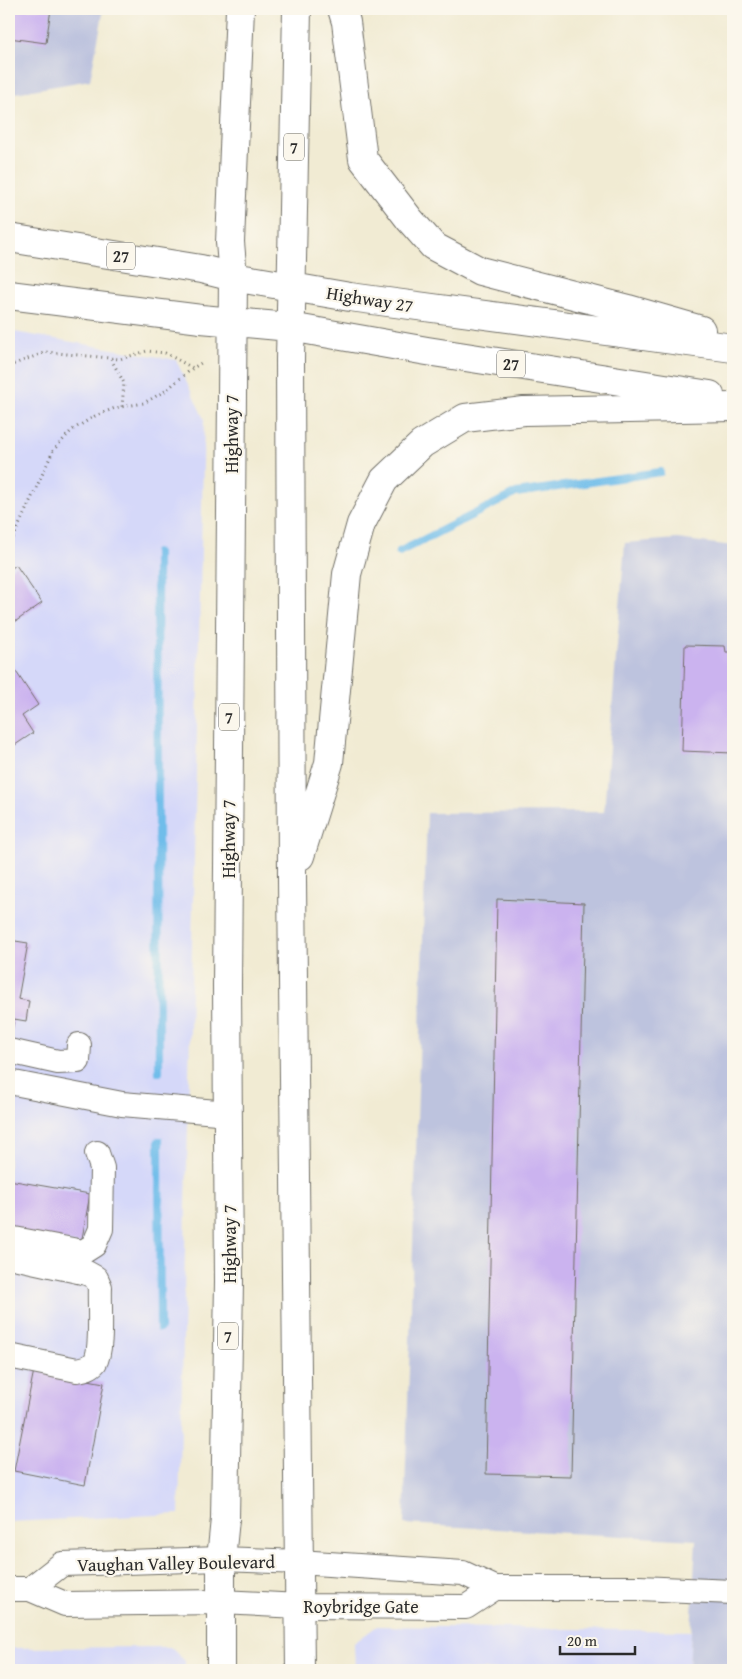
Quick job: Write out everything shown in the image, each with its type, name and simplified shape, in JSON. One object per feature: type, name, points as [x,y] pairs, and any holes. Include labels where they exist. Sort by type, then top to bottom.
[{"type":"main road","name":"Highway 7","points":[[221,1670],[221,1559],[225,1519],[229,1290],[227,985],[233,277],[230,242],[240,9]]},
{"type":"main road","name":"7","points":[[297,9],[290,327],[292,881],[300,1670]]},
{"type":"main road","points":[[342,9],[346,22],[363,159],[410,220],[433,246],[480,271],[628,309],[733,340]]},
{"type":"main road","name":"Highway 27","points":[[9,238],[201,269],[233,277],[350,297],[733,348]]},
{"type":"main road","name":"27","points":[[9,294],[201,319],[290,327],[427,351],[733,399]]},
{"type":"main road","points":[[292,881],[329,763],[348,574],[361,524],[384,480],[422,444],[466,418],[524,411],[733,407]]},
{"type":"street","points":[[9,1052],[58,1062],[78,1062],[79,1045]]},
{"type":"street","points":[[9,1082],[122,1104],[228,1113]]},
{"type":"street","points":[[9,1238],[83,1252],[94,1245],[101,1229],[102,1168],[97,1153]]},
{"type":"street","points":[[9,1256],[88,1273],[96,1278],[100,1288],[99,1351],[96,1361],[88,1368],[77,1370],[9,1356]]},
{"type":"street","name":"Vaughan Valley Boulevard","points":[[19,1589],[62,1564],[221,1559],[300,1562]]},
{"type":"street","name":"Roybridge Gate","points":[[300,1562],[463,1573],[495,1588],[639,1588],[733,1592]]},
{"type":"street","name":"Roybridge Gate","points":[[221,1602],[299,1606],[466,1608],[495,1588]]},
{"type":"street","name":"Vaughan Valley Boulevard","points":[[19,1589],[65,1604],[221,1602]]},
{"type":"path","points":[[9,366],[46,352],[120,359],[147,351],[165,353],[193,368]]},
{"type":"path","points":[[110,358],[124,383],[122,407]]},
{"type":"path","points":[[9,547],[53,451],[72,430],[95,416],[122,407],[144,403],[165,391],[201,363]]},
{"type":"shaded area","points":[[9,9],[104,9],[90,80],[9,94]]},
{"type":"shaded area","points":[[9,331],[176,360],[204,419],[179,1514],[9,1522]]},
{"type":"shaded area","points":[[677,539],[733,546],[733,1670],[689,1670],[696,1540],[404,1524],[427,813],[604,812],[625,543]]},
{"type":"shaded area","points":[[377,1626],[691,1631],[689,1670],[355,1670],[354,1643]]},
{"type":"shaded area","points":[[170,1647],[185,1661],[185,1670],[9,1670],[9,1648]]},
{"type":"building","points":[[9,9],[51,9],[46,43],[9,38]]},
{"type":"building","points":[[16,565],[42,603],[9,626],[9,570]]},
{"type":"building","points":[[685,645],[725,646],[726,652],[733,652],[733,753],[682,751]]},
{"type":"building","points":[[9,661],[38,705],[22,716],[33,733],[9,749]]},
{"type":"building","points":[[497,899],[584,903],[571,1476],[486,1474]]},
{"type":"building","points":[[9,940],[28,943],[18,999],[29,1001],[26,1021],[14,1019],[11,1037],[9,1037]]},
{"type":"building","points":[[9,1180],[90,1194],[81,1244],[9,1232]]},
{"type":"building","points":[[34,1370],[104,1383],[85,1485],[14,1471]]},
{"type":"waterway","points":[[399,552],[516,493],[660,472]]},
{"type":"waterway","points":[[157,553],[159,1072]]},
{"type":"waterway","points":[[159,1141],[160,1328]]}]
